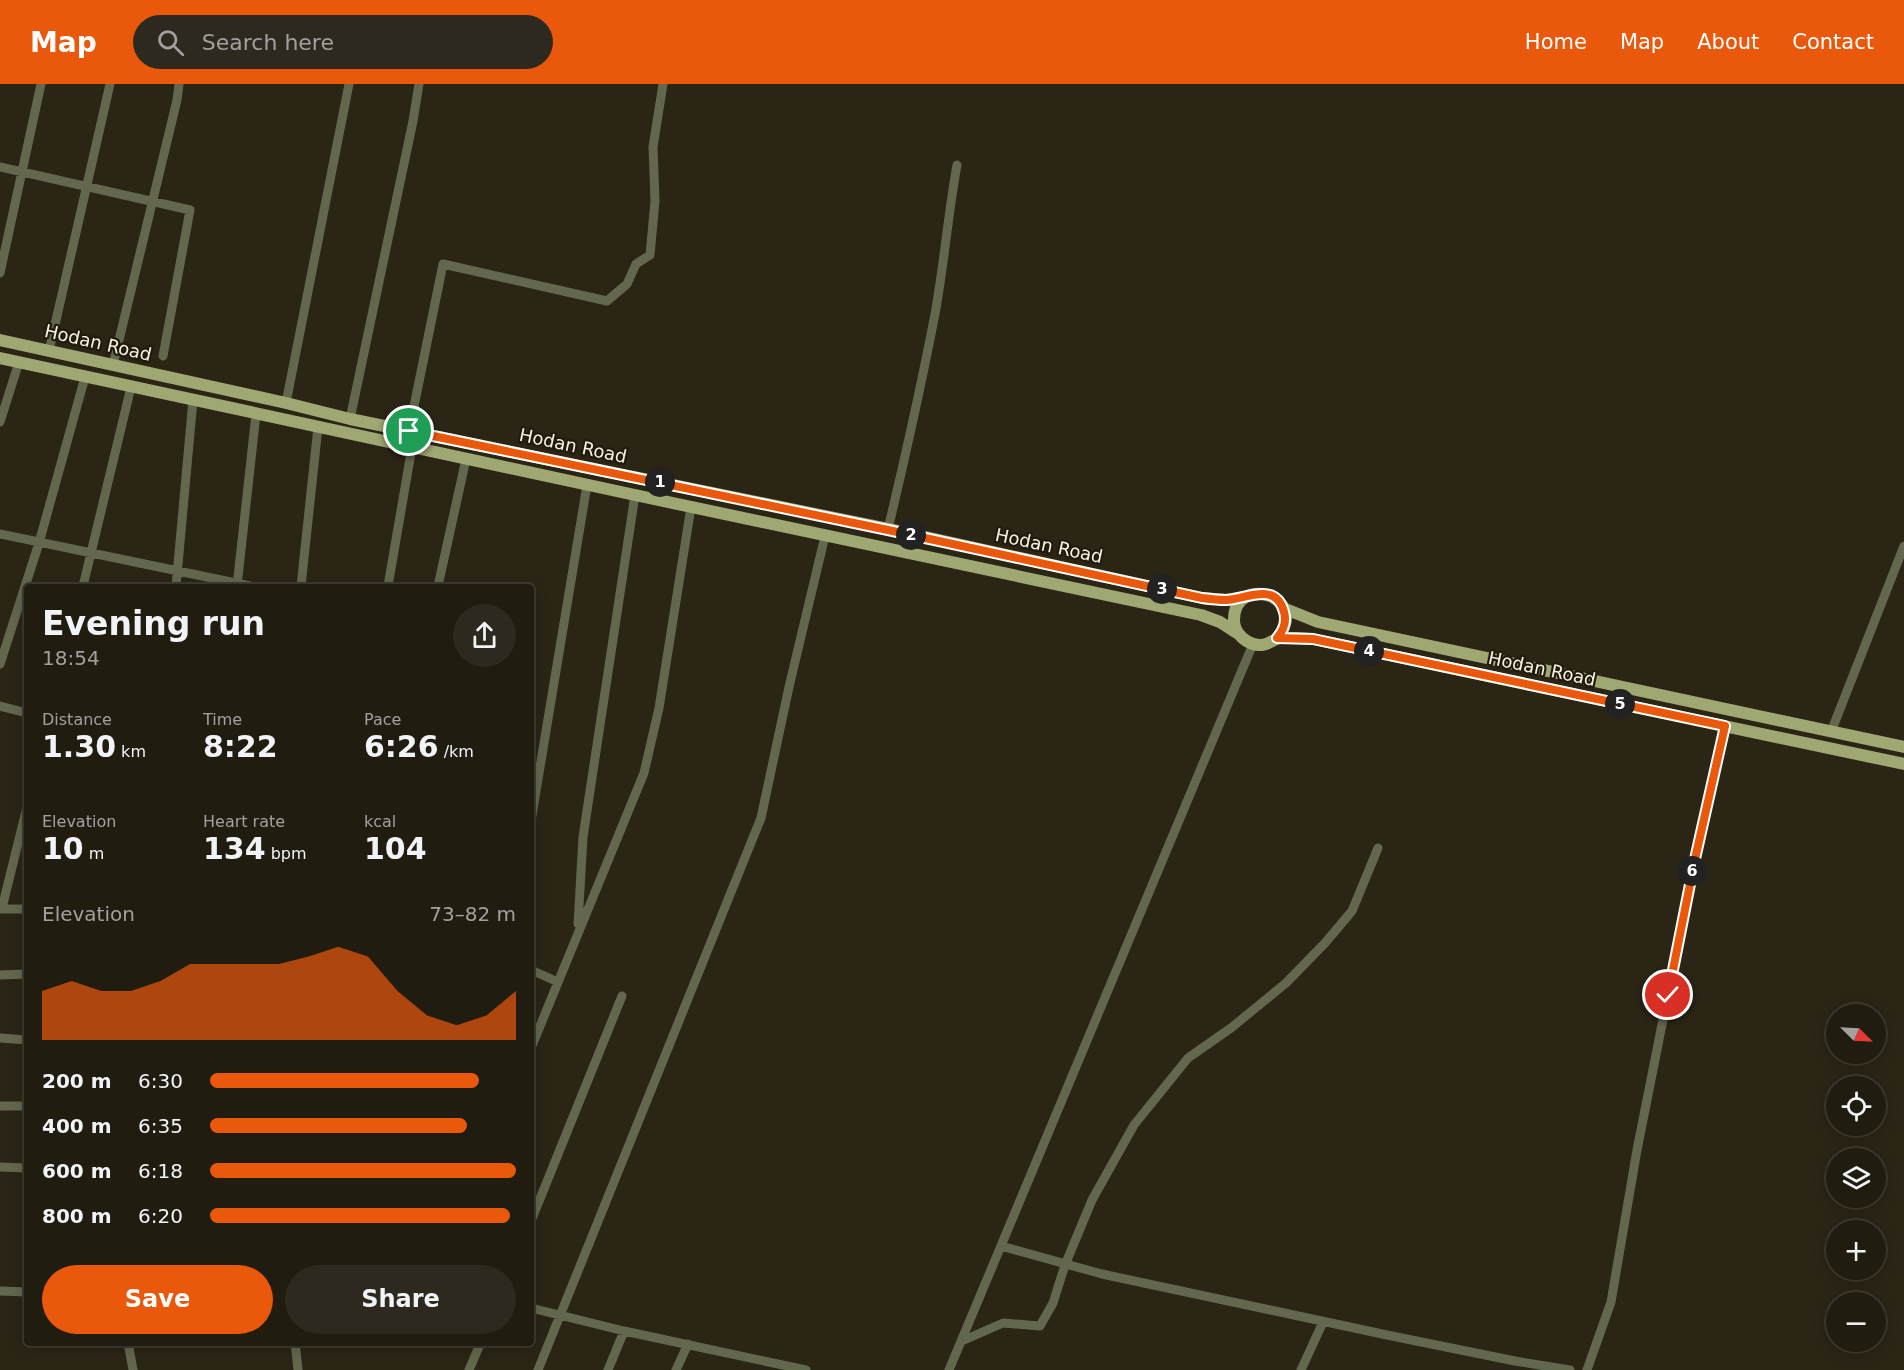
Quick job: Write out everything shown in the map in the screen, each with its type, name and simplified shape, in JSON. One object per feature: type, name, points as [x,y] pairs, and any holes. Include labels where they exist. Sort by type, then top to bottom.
[{"type":"main road","name":"Hodan Road","points":[[0,340],[350,419],[888,530],[1202,598],[1226,600],[1263,593],[1278,600],[1283,608],[1318,622],[1904,747]]},
{"type":"main road","name":"Hodan Road","points":[[0,358],[1201,615],[1220,622],[1253,644],[1262,645],[1277,638],[1313,639],[1904,764]]},
{"type":"main road","points":[[1240,635],[1234,620],[1235,611],[1246,597]]},
{"type":"main road","points":[[1277,638],[1285,624],[1286,616],[1283,608]]},
{"type":"street","points":[[0,273],[41,84]]},
{"type":"street","points":[[49,351],[110,84]]},
{"type":"street","points":[[113,365],[180,84]]},
{"type":"street","points":[[286,403],[348,84]]},
{"type":"street","points":[[350,419],[413,121],[418,84]]},
{"type":"street","points":[[409,431],[443,264],[607,301],[627,284],[636,264],[650,255],[656,201],[653,147],[663,84]]},
{"type":"street","points":[[888,530],[935,312],[957,165]]},
{"type":"street","points":[[0,167],[190,210],[163,356]]},
{"type":"street","points":[[0,422],[18,362]]},
{"type":"street","points":[[26,584],[84,377]]},
{"type":"street","points":[[84,584],[131,387]]},
{"type":"street","points":[[176,584],[193,400]]},
{"type":"street","points":[[237,584],[256,414]]},
{"type":"street","points":[[301,584],[318,427]]},
{"type":"street","points":[[388,584],[411,447]]},
{"type":"street","points":[[438,584],[466,459]]},
{"type":"street","points":[[534,803],[588,485]]},
{"type":"street","points":[[578,932],[583,837],[635,495]]},
{"type":"street","points":[[534,1041],[644,773],[659,708],[691,507]]},
{"type":"street","points":[[0,534],[233,584]]},
{"type":"street","points":[[538,1370],[762,818],[789,687],[825,536]]},
{"type":"street","points":[[1831,732],[1904,546]]},
{"type":"street","points":[[0,664],[24,590]]},
{"type":"street","points":[[950,1370],[1253,644]]},
{"type":"street","points":[[0,706],[24,712]]},
{"type":"street","points":[[1587,1370],[1611,1302],[1637,1150],[1692,870],[1725,726]]},
{"type":"street","points":[[24,819],[1,908],[24,909]]},
{"type":"street","points":[[962,1341],[1003,1323],[1040,1326],[1053,1303],[1065,1265],[1092,1200],[1134,1125],[1188,1058],[1231,1028],[1286,983],[1325,943],[1352,912],[1378,848]]},
{"type":"street","points":[[534,971],[558,982]]},
{"type":"street","points":[[0,975],[24,974]]},
{"type":"street","points":[[534,1214],[622,996]]},
{"type":"street","points":[[0,1038],[24,1040]]},
{"type":"street","points":[[0,1106],[24,1106]]},
{"type":"street","points":[[0,1167],[24,1168]]},
{"type":"street","points":[[1001,1246],[1065,1265],[1323,1322],[1570,1370]]},
{"type":"street","points":[[0,1292],[24,1292]]},
{"type":"street","points":[[534,1309],[688,1344],[771,1366],[807,1370]]},
{"type":"street","points":[[1301,1370],[1323,1322]]},
{"type":"street","points":[[608,1370],[624,1330]]},
{"type":"street","points":[[676,1370],[688,1344]]},
{"type":"street","points":[[129,1346],[133,1370]]},
{"type":"street","points":[[295,1346],[298,1370]]},
{"type":"street","points":[[469,1370],[479,1346]]},
{"type":"route","points":[[409,431],[888,530],[1202,598],[1226,600],[1263,593],[1278,600],[1286,616],[1282,632],[1277,638],[1313,639],[1725,726],[1668,995]]}]
